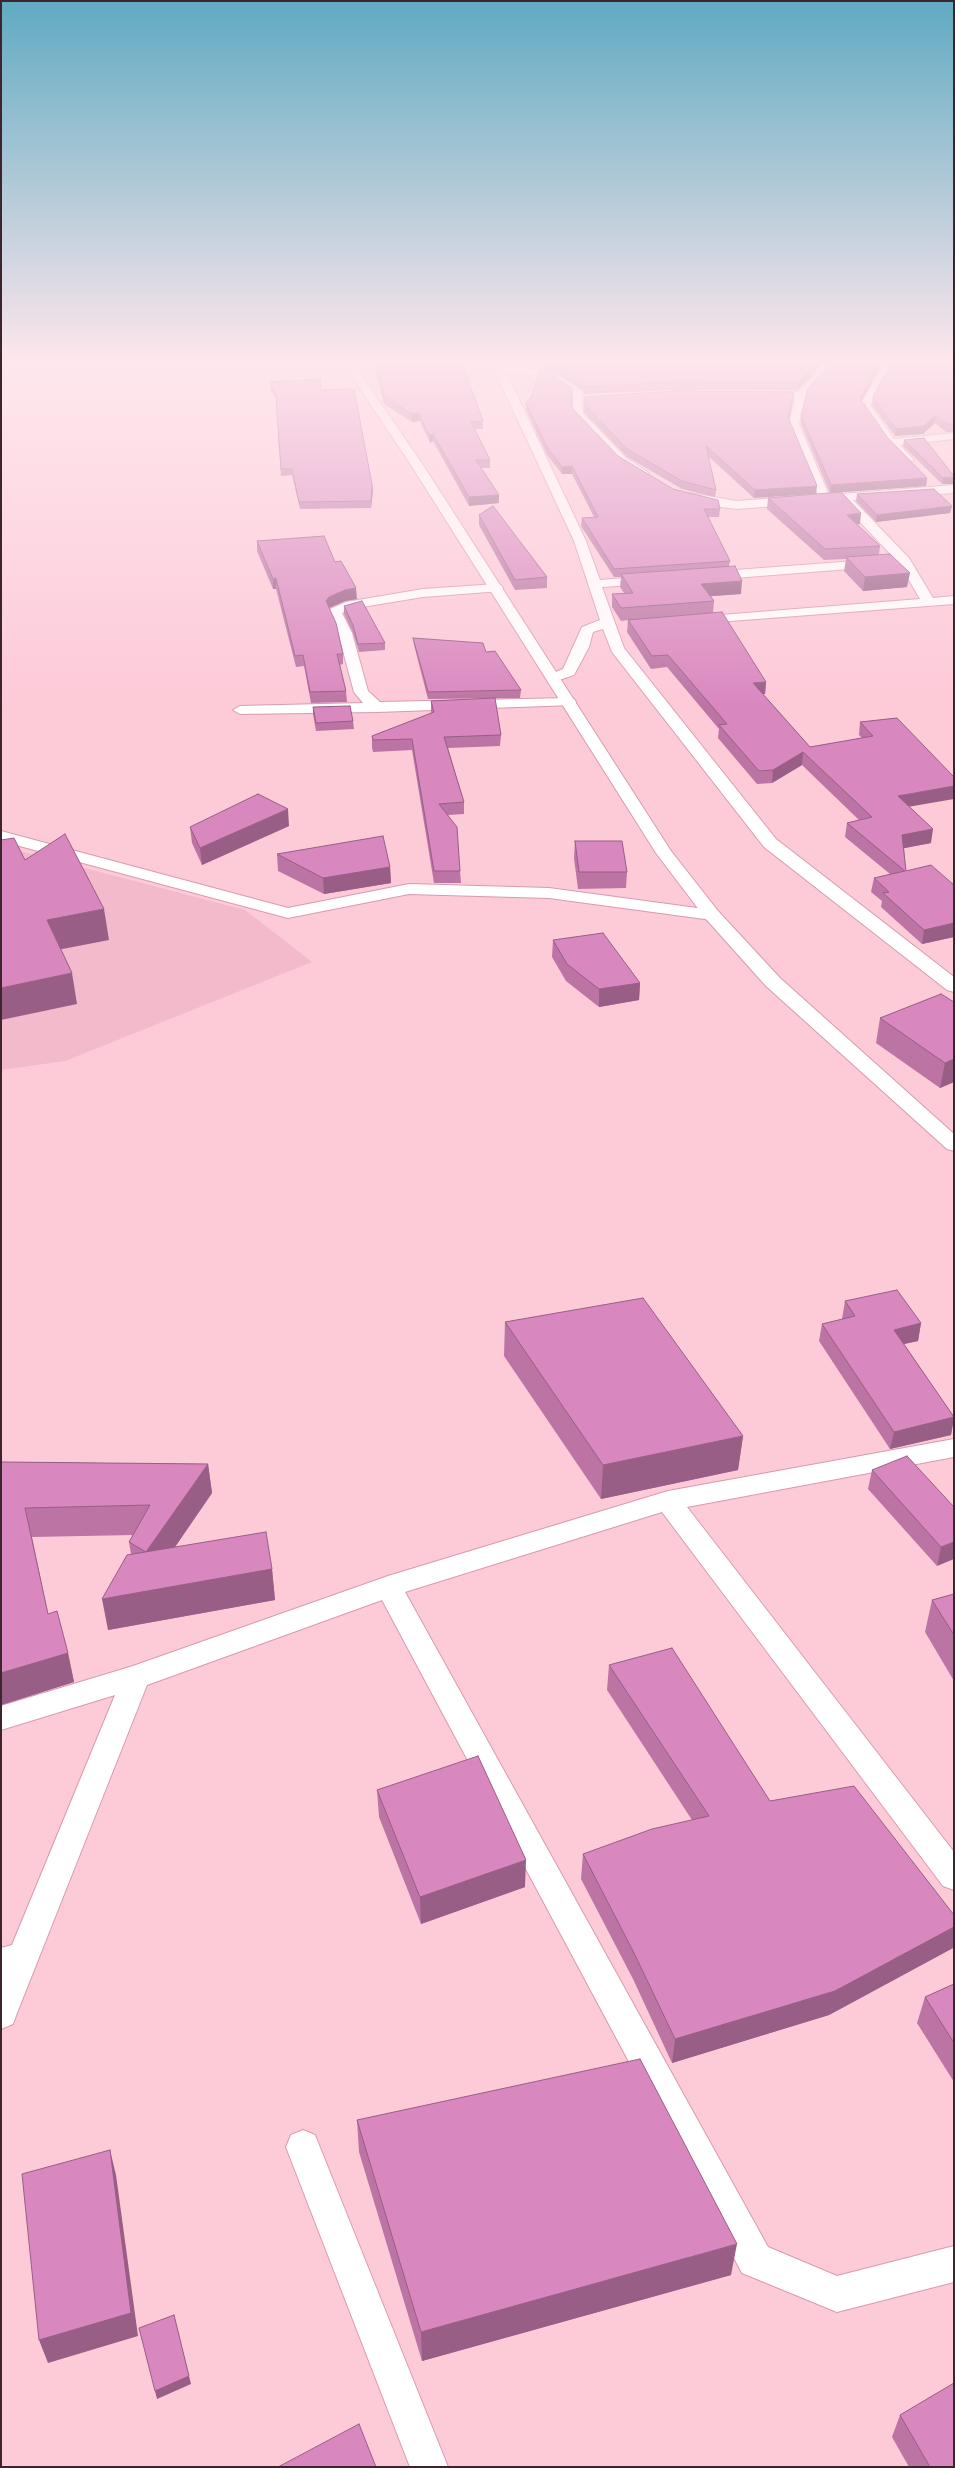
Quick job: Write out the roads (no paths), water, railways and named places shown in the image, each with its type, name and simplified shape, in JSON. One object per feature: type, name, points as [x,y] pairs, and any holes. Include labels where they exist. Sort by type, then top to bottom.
[{"type":"street","points":[[425,478],[664,853],[712,915],[773,982],[954,1145]]},
{"type":"street","points":[[550,478],[580,541],[617,649],[770,843],[954,986]]},
{"type":"street","points":[[817,478],[825,498]]},
{"type":"street","points":[[927,480],[938,490]]},
{"type":"street","points":[[677,493],[705,501],[737,505],[954,489]]},
{"type":"street","points":[[843,497],[904,561],[929,602]]},
{"type":"street","points":[[698,577],[904,561]]},
{"type":"street","points":[[595,584],[666,579]]},
{"type":"street","points":[[377,708],[361,692],[345,633],[335,612],[346,606],[423,593],[496,588]]},
{"type":"street","points":[[680,622],[954,600]]},
{"type":"street","points":[[553,678],[569,672],[582,647],[587,630],[609,625],[626,626]]},
{"type":"street","points":[[240,710],[377,708],[568,702]]},
{"type":"street","points":[[1,836],[288,913],[409,888],[549,893],[712,915]]},
{"type":"street","points":[[1,1718],[136,1676],[388,1587],[668,1501],[954,1448]]},
{"type":"street","points":[[668,1501],[954,1876]]},
{"type":"street","points":[[388,1587],[755,2260],[837,2294],[954,2264]]},
{"type":"street","points":[[1,2012],[12,1959],[136,1676]]},
{"type":"street","points":[[303,2147],[429,2467]]}]
